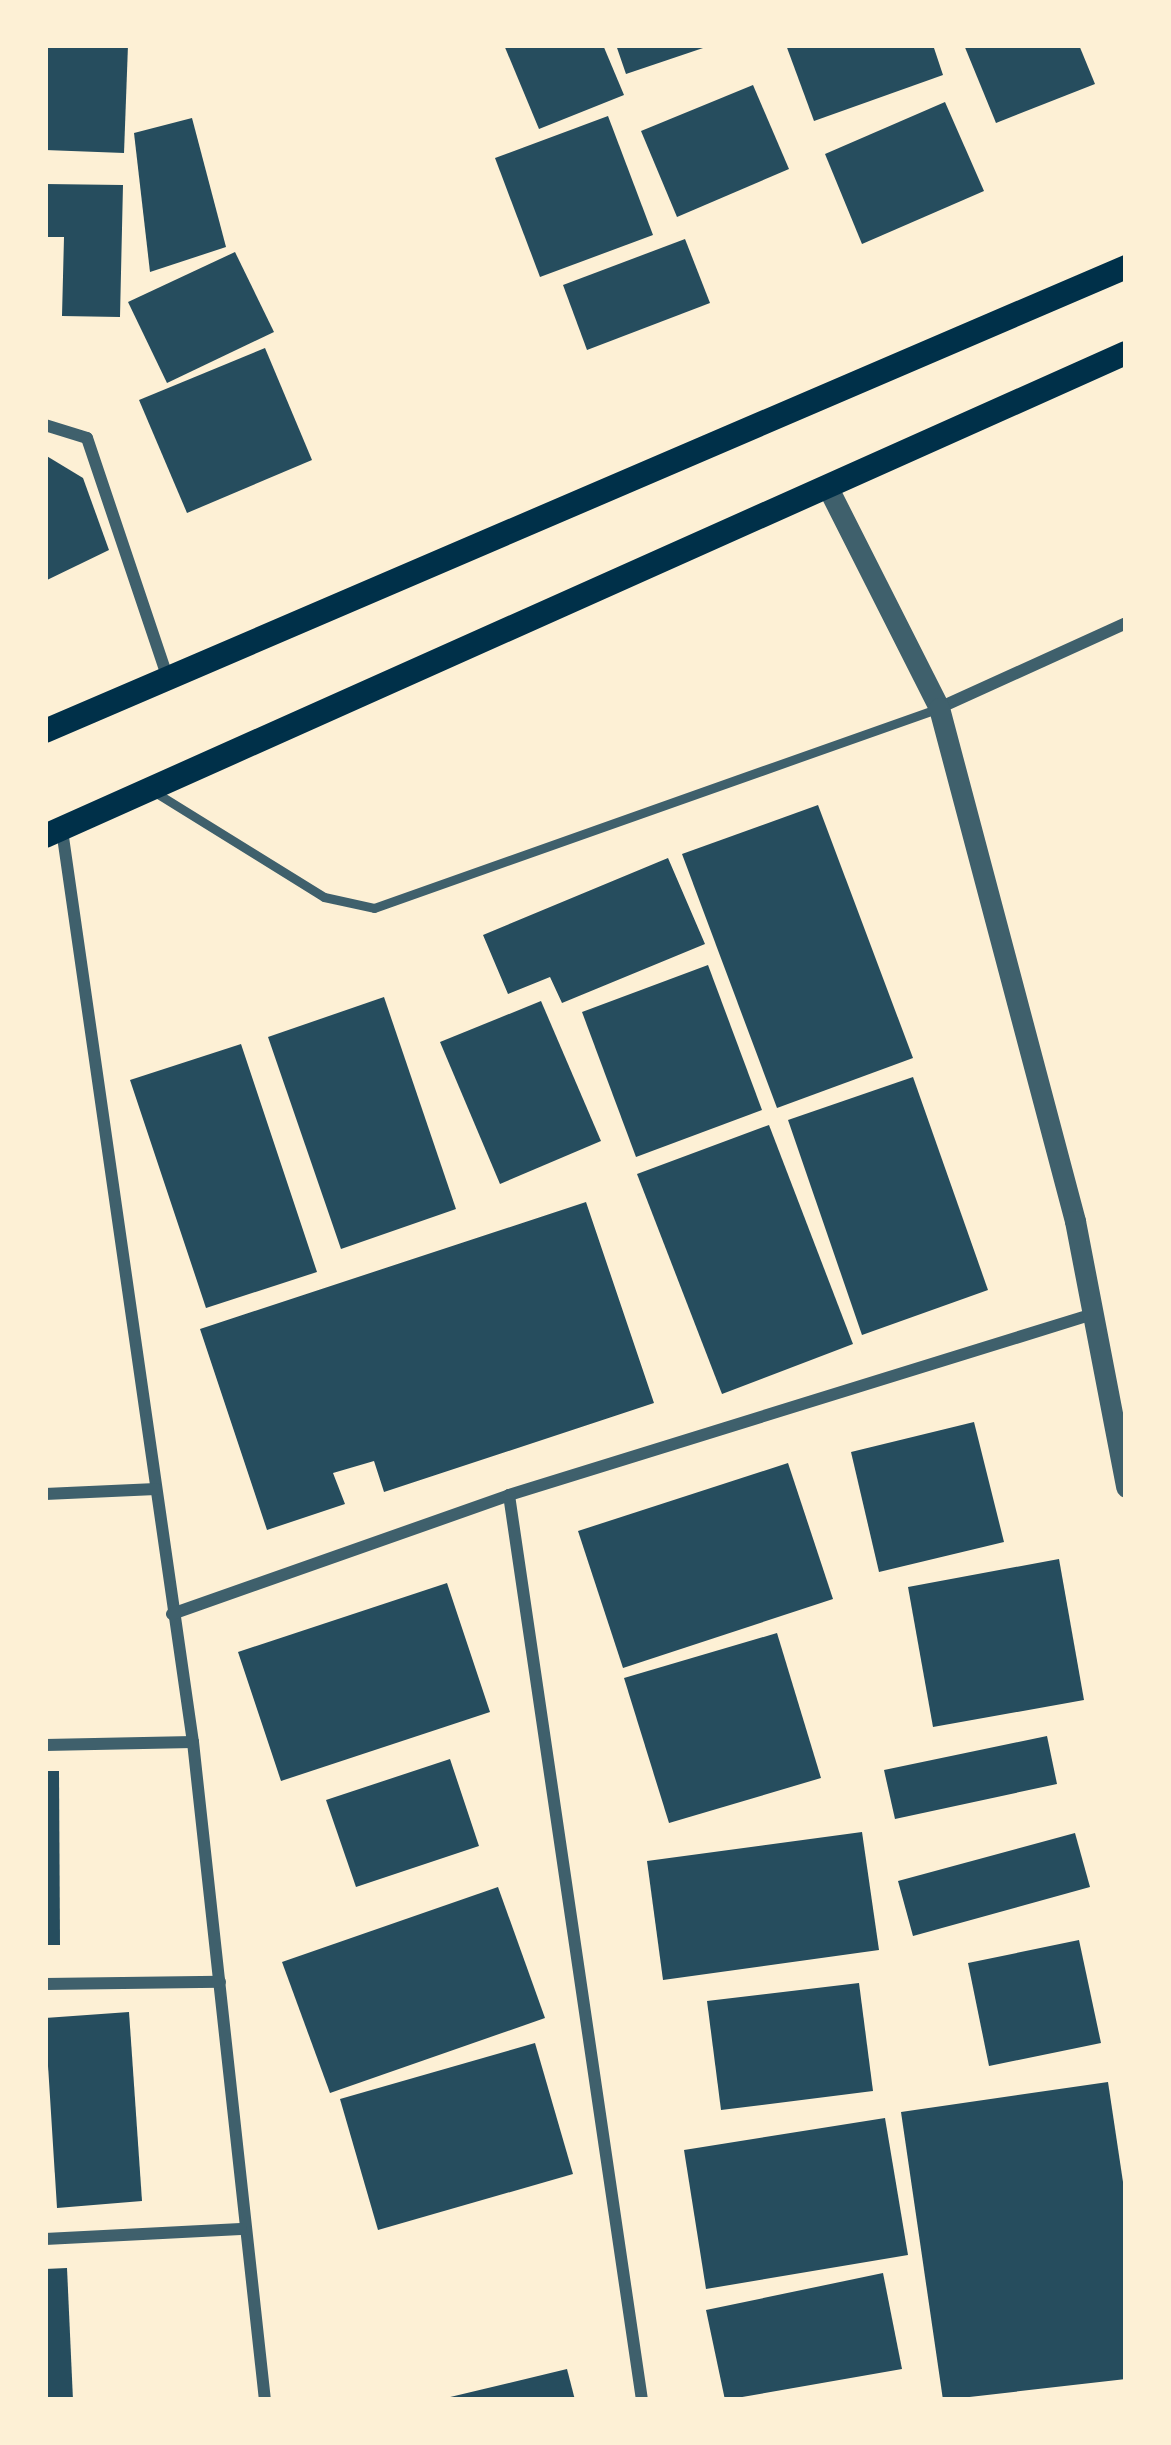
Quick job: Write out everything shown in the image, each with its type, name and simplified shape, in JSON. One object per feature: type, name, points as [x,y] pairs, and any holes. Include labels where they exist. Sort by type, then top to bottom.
[{"type":"main road","points":[[45,731],[1126,267]]},
{"type":"main road","points":[[53,832],[1126,353]]},
{"type":"street","points":[[45,425],[88,438],[167,676]]},
{"type":"street","points":[[829,488],[939,709],[1093,1314],[1126,1487]]},
{"type":"street","points":[[939,709],[1126,623]]},
{"type":"street","points":[[53,832],[193,1742],[241,2229],[265,2400]]},
{"type":"street","points":[[172,1614],[509,1495],[1093,1314]]},
{"type":"street","points":[[45,1494],[155,1489]]},
{"type":"street","points":[[509,1495],[642,2400]]},
{"type":"street","points":[[45,1745],[193,1742]]},
{"type":"street","points":[[45,1984],[220,1982]]},
{"type":"street","points":[[45,2239],[241,2229]]},
{"type":"lane","points":[[151,790],[324,898],[374,908],[939,709]]},
{"type":"building","points":[[45,45],[128,45],[124,153],[45,150]]},
{"type":"building","points":[[504,45],[603,45],[624,95],[539,129]]},
{"type":"building","points":[[616,45],[709,45],[709,46],[626,74]]},
{"type":"building","points":[[786,45],[933,45],[943,75],[814,121]]},
{"type":"building","points":[[964,45],[1079,45],[1095,84],[996,123]]},
{"type":"building","points":[[753,85],[789,169],[677,217],[641,131]]},
{"type":"building","points":[[945,102],[984,191],[862,244],[825,154]]},
{"type":"building","points":[[608,116],[653,235],[540,277],[495,158]]},
{"type":"building","points":[[192,118],[226,247],[150,272],[134,133]]},
{"type":"building","points":[[45,184],[123,185],[120,317],[62,316],[64,237],[45,237]]},
{"type":"building","points":[[685,239],[710,303],[587,350],[563,285]]},
{"type":"building","points":[[235,252],[274,332],[167,383],[128,302]]},
{"type":"building","points":[[265,348],[312,460],[187,513],[139,400]]},
{"type":"building","points":[[45,455],[83,478],[109,550],[45,581]]},
{"type":"building","points":[[818,805],[913,1058],[777,1108],[682,854]]},
{"type":"building","points":[[668,858],[705,944],[562,1003],[550,977],[508,994],[483,935]]},
{"type":"building","points":[[708,965],[762,1110],[636,1157],[582,1012]]},
{"type":"building","points":[[384,997],[456,1209],[341,1249],[268,1037]]},
{"type":"building","points":[[541,1001],[601,1141],[500,1184],[440,1042]]},
{"type":"building","points":[[241,1044],[317,1272],[206,1308],[130,1080]]},
{"type":"building","points":[[913,1077],[988,1290],[862,1335],[788,1120]]},
{"type":"building","points":[[769,1125],[853,1344],[722,1394],[637,1174]]},
{"type":"building","points":[[586,1202],[654,1403],[384,1492],[374,1461],[333,1473],[345,1504],[267,1530],[200,1329]]},
{"type":"building","points":[[974,1422],[1004,1542],[879,1572],[851,1452]]},
{"type":"building","points":[[788,1463],[833,1599],[623,1668],[578,1531]]},
{"type":"building","points":[[1059,1559],[1084,1700],[933,1727],[908,1587]]},
{"type":"building","points":[[447,1583],[490,1712],[281,1781],[238,1652]]},
{"type":"building","points":[[777,1633],[821,1778],[669,1823],[624,1678]]},
{"type":"building","points":[[1047,1736],[1057,1784],[895,1819],[884,1770]]},
{"type":"building","points":[[450,1759],[479,1846],[356,1887],[326,1800]]},
{"type":"building","points":[[45,1771],[59,1771],[60,1945],[45,1945]]},
{"type":"building","points":[[862,1832],[879,1950],[663,1980],[647,1861]]},
{"type":"building","points":[[1075,1833],[1090,1887],[913,1936],[898,1881]]},
{"type":"building","points":[[498,1887],[545,2018],[330,2093],[282,1962]]},
{"type":"building","points":[[1079,1940],[1101,2043],[989,2066],[968,1963]]},
{"type":"building","points":[[859,1983],[873,2091],[721,2110],[707,2001]]},
{"type":"building","points":[[129,2012],[142,2201],[57,2208],[45,2018]]},
{"type":"building","points":[[535,2043],[573,2174],[378,2230],[340,2099]]},
{"type":"building","points":[[1108,2082],[1126,2202],[1126,2379],[943,2400],[901,2112]]},
{"type":"building","points":[[885,2118],[908,2255],[706,2289],[684,2150]]},
{"type":"building","points":[[67,2268],[73,2400],[45,2400],[45,2269]]},
{"type":"building","points":[[883,2273],[902,2369],[725,2400],[706,2310]]},
{"type":"building","points":[[567,2369],[575,2400],[446,2400],[446,2398]]}]
